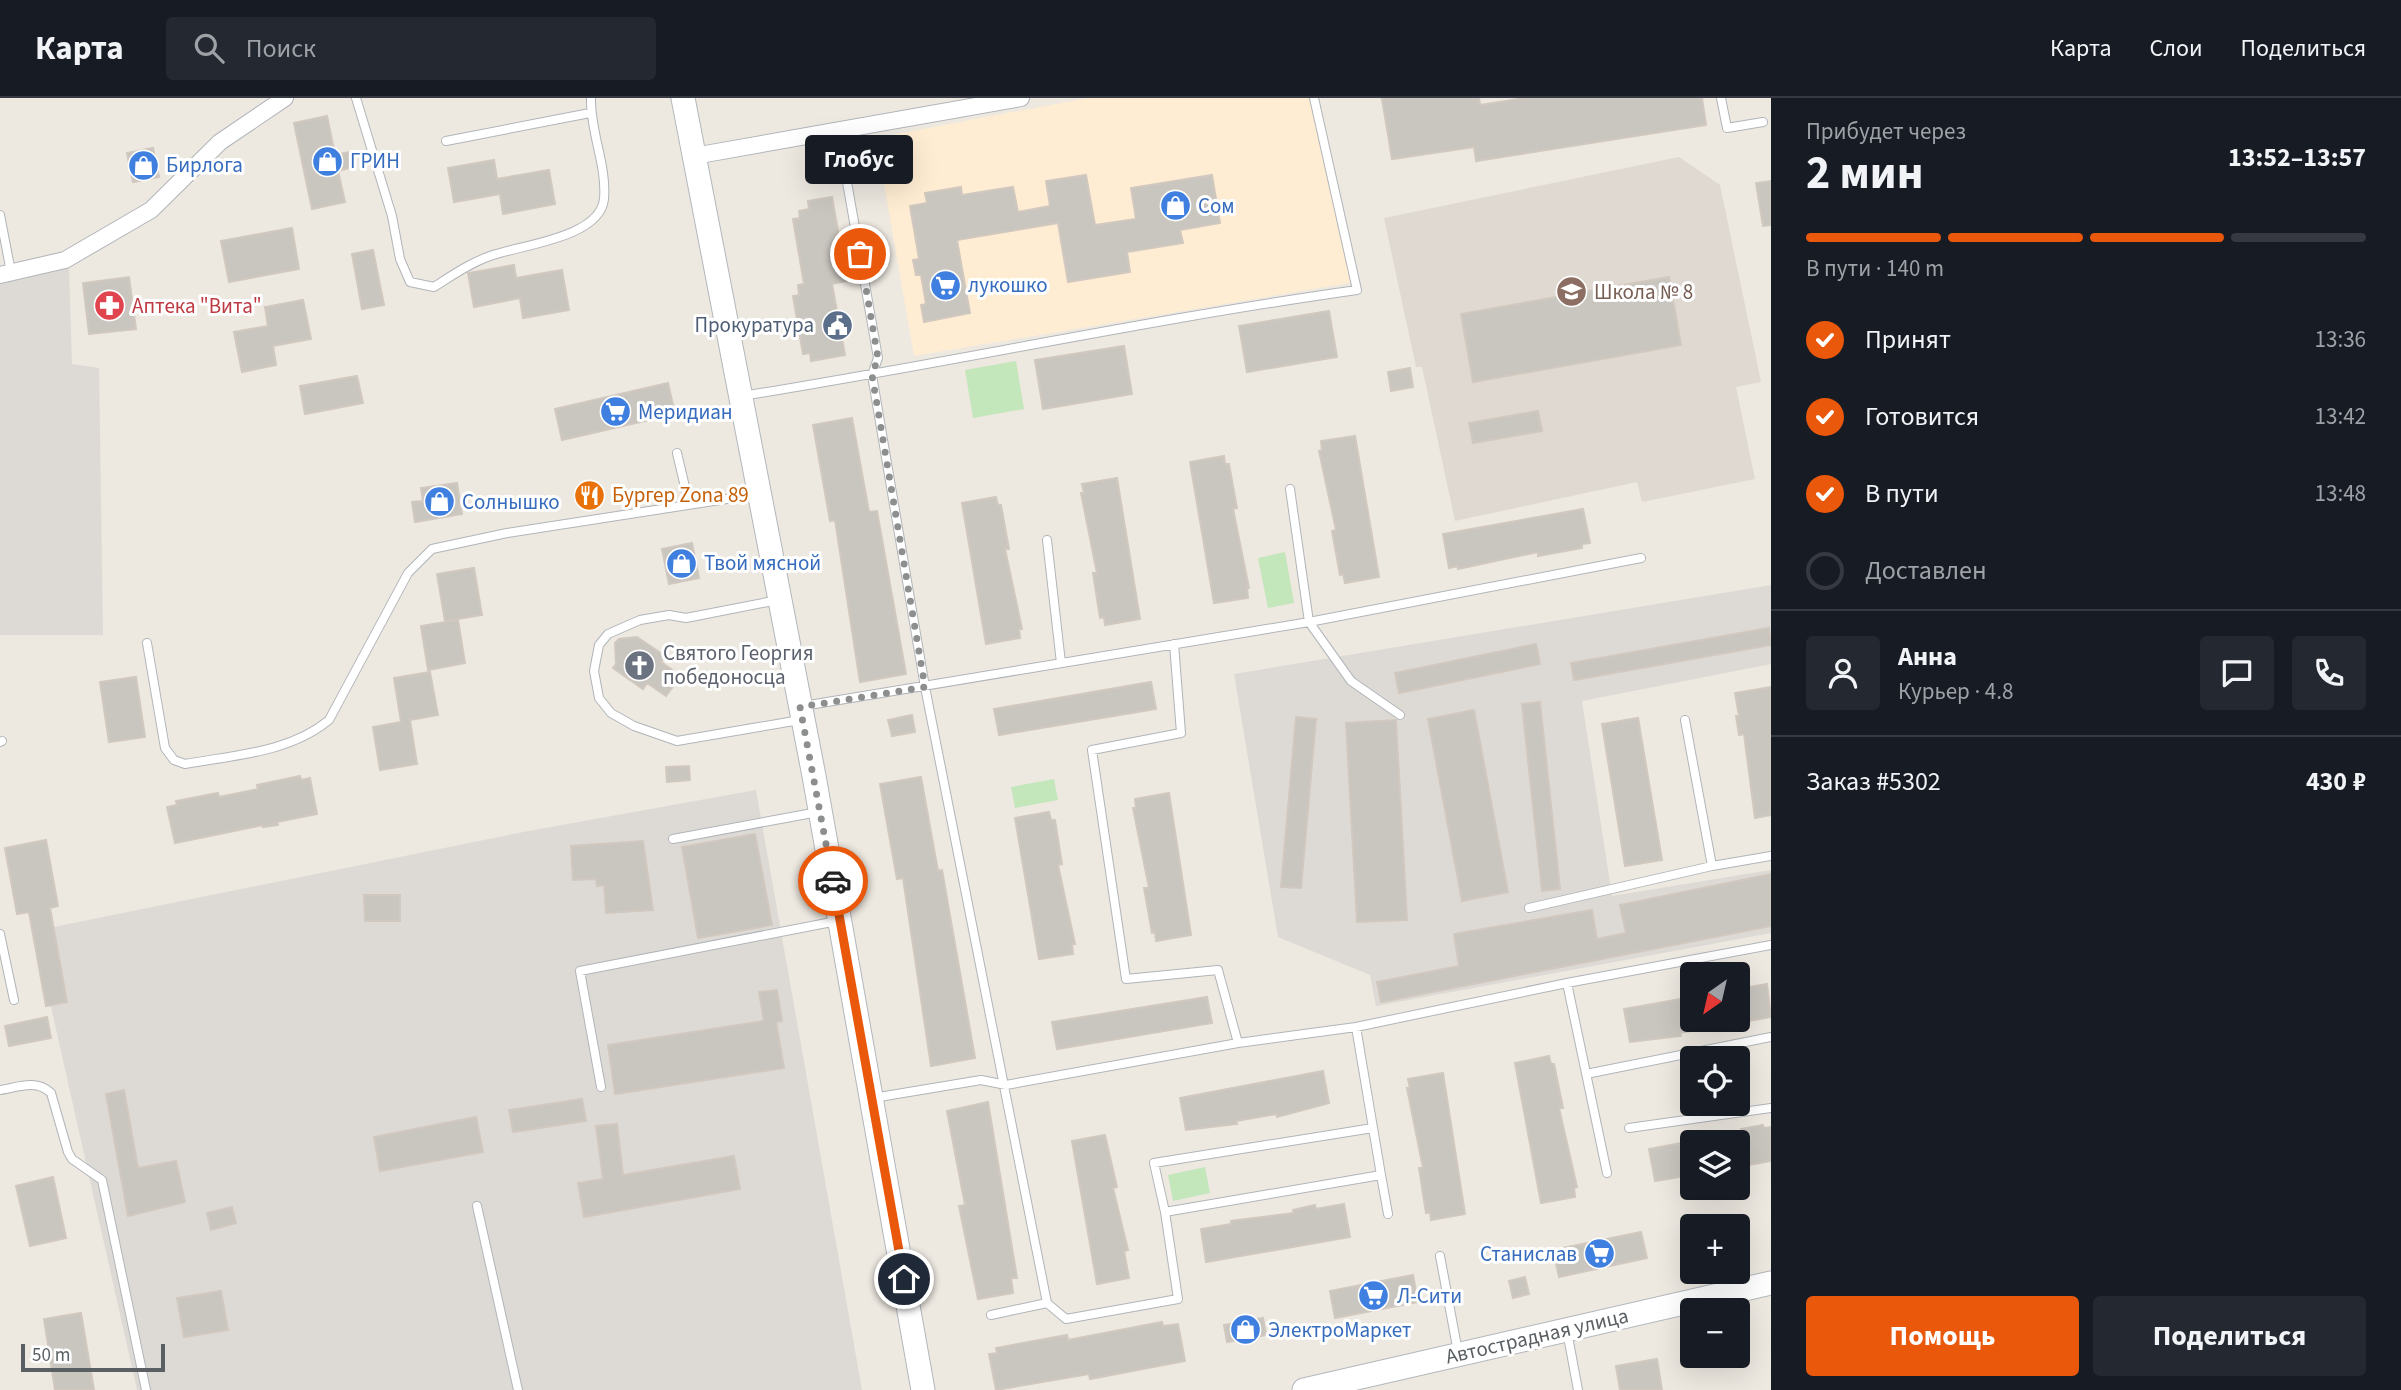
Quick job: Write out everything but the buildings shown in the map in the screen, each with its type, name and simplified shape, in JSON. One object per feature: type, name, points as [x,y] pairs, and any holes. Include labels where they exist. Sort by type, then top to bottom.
[{"type":"main road","points":[[683,98],[821,811],[923,1390]]},
{"type":"main road","name":"Автострадная улица","points":[[1304,1390],[1771,1283]]},
{"type":"street","points":[[6,273],[65,260],[151,210],[220,142],[285,98]]},
{"type":"street","points":[[694,156],[1021,98]]},
{"type":"lane","points":[[356,98],[391,216],[400,259],[410,282],[434,287],[488,256],[556,238],[586,226],[601,212],[602,170],[590,113],[591,98]]},
{"type":"lane","points":[[739,396],[872,375],[1132,324],[1357,290],[1314,98]]},
{"type":"lane","points":[[1721,98],[1727,128],[1763,122]]},
{"type":"lane","points":[[446,141],[590,113]]},
{"type":"lane","points":[[838,131],[878,358],[872,375],[925,687],[1006,1085],[1047,1303],[1066,1319],[1178,1299],[1165,1212],[1154,1163],[1373,1128]]},
{"type":"lane","points":[[0,215],[6,273]]},
{"type":"lane","points":[[677,453],[689,504]]},
{"type":"lane","points":[[1290,489],[1309,622],[1351,681],[1400,715]]},
{"type":"lane","points":[[147,643],[165,748],[174,760],[185,764],[293,743],[313,734],[329,720],[408,573],[432,549],[508,533],[759,494]]},
{"type":"lane","points":[[1047,540],[1061,663]]},
{"type":"lane","points":[[780,599],[686,618],[669,615],[650,618],[608,634],[599,645],[594,671],[599,698],[611,713],[634,726],[677,741],[925,687],[1309,622],[1641,558]]},
{"type":"lane","points":[[1174,644],[1181,733],[1092,750],[1126,979],[1218,970],[1238,1044]]},
{"type":"lane","points":[[1685,720],[1712,866]]},
{"type":"lane","points":[[673,839],[821,811]]},
{"type":"lane","points":[[1529,908],[1712,866],[1771,856]]},
{"type":"lane","points":[[601,1087],[580,971],[840,920]]},
{"type":"lane","points":[[0,934],[14,1000]]},
{"type":"lane","points":[[873,1098],[981,1080],[1006,1085],[1238,1044],[1356,1027],[1567,983],[1771,945]]},
{"type":"lane","points":[[1567,983],[1607,1173]]},
{"type":"lane","points":[[1356,1027],[1388,1214]]},
{"type":"lane","points":[[1586,1074],[1771,1037]]},
{"type":"lane","points":[[0,1090],[38,1083],[44,1086],[51,1093],[72,1159],[103,1180],[146,1390]]},
{"type":"lane","points":[[1629,1128],[1771,1108]]},
{"type":"lane","points":[[1165,1212],[1381,1175]]},
{"type":"lane","points":[[477,1206],[518,1390]]},
{"type":"lane","points":[[1440,1255],[1458,1355]]},
{"type":"lane","points":[[991,1315],[1047,1303]]},
{"type":"lane","points":[[1566,1329],[1578,1390]]},
{"type":"shaded area","points":[[1087,98],[1319,98],[1355,282],[914,356],[876,138]]},
{"type":"shaded area","name":"Школа № 8","points":[[1679,157],[1720,185],[1761,382],[1736,387],[1755,479],[1642,502],[1637,482],[1455,521],[1422,367],[1416,367],[1384,218]]},
{"type":"shaded area","points":[[69,268],[72,364],[99,368],[103,635],[0,635],[0,284]]},
{"type":"shaded area","points":[[1771,585],[1771,664],[1582,701],[1612,896],[1771,870],[1771,933],[1376,1006],[1370,975],[1278,937],[1234,674]]},
{"type":"shaded area","points":[[756,790],[862,1390],[137,1390],[34,931],[523,832]]},
{"type":"green space","points":[[1016,361],[1024,409],[973,418],[965,370]]},
{"type":"green space","points":[[1285,552],[1294,603],[1268,608],[1258,558]]},
{"type":"green space","points":[[1054,779],[1058,800],[1015,808],[1011,787]]},
{"type":"green space","points":[[1205,1167],[1210,1193],[1173,1201],[1168,1175]]},
{"type":"way so far","points":[[833,881],[800,707],[925,687],[872,375],[878,358],[860,254]]},
{"type":"place","name":"ГРИН","points":[[327,161]]},
{"type":"place","name":"Бирлога","points":[[143,165]]},
{"type":"place","name":"Сом","points":[[1175,206]]},
{"type":"place","name":"Глобус","points":[[860,254]]},
{"type":"place","name":"лукошко","points":[[945,285]]},
{"type":"place","name":"Школа № 8","points":[[1571,292]]},
{"type":"place","name":"Аптека \"Вита\"","points":[[109,306]]},
{"type":"place","name":"Прокуратура","points":[[837,325]]},
{"type":"place","name":"Меридиан","points":[[615,412]]},
{"type":"place","name":"Бургер Zona 89","points":[[589,495]]},
{"type":"place","name":"Солнышко","points":[[439,502]]},
{"type":"place","name":"Твой мясной","points":[[681,563]]},
{"type":"place","name":"Святого Георгия победоносца","points":[[640,665]]},
{"type":"place","name":"Станислав","points":[[1600,1254]]},
{"type":"place","name":"Л-Сити","points":[[1374,1296]]},
{"type":"place","name":"ЭлектроМаркет","points":[[1245,1330]]},
{"type":"route","points":[[833,881],[904,1279]]}]
